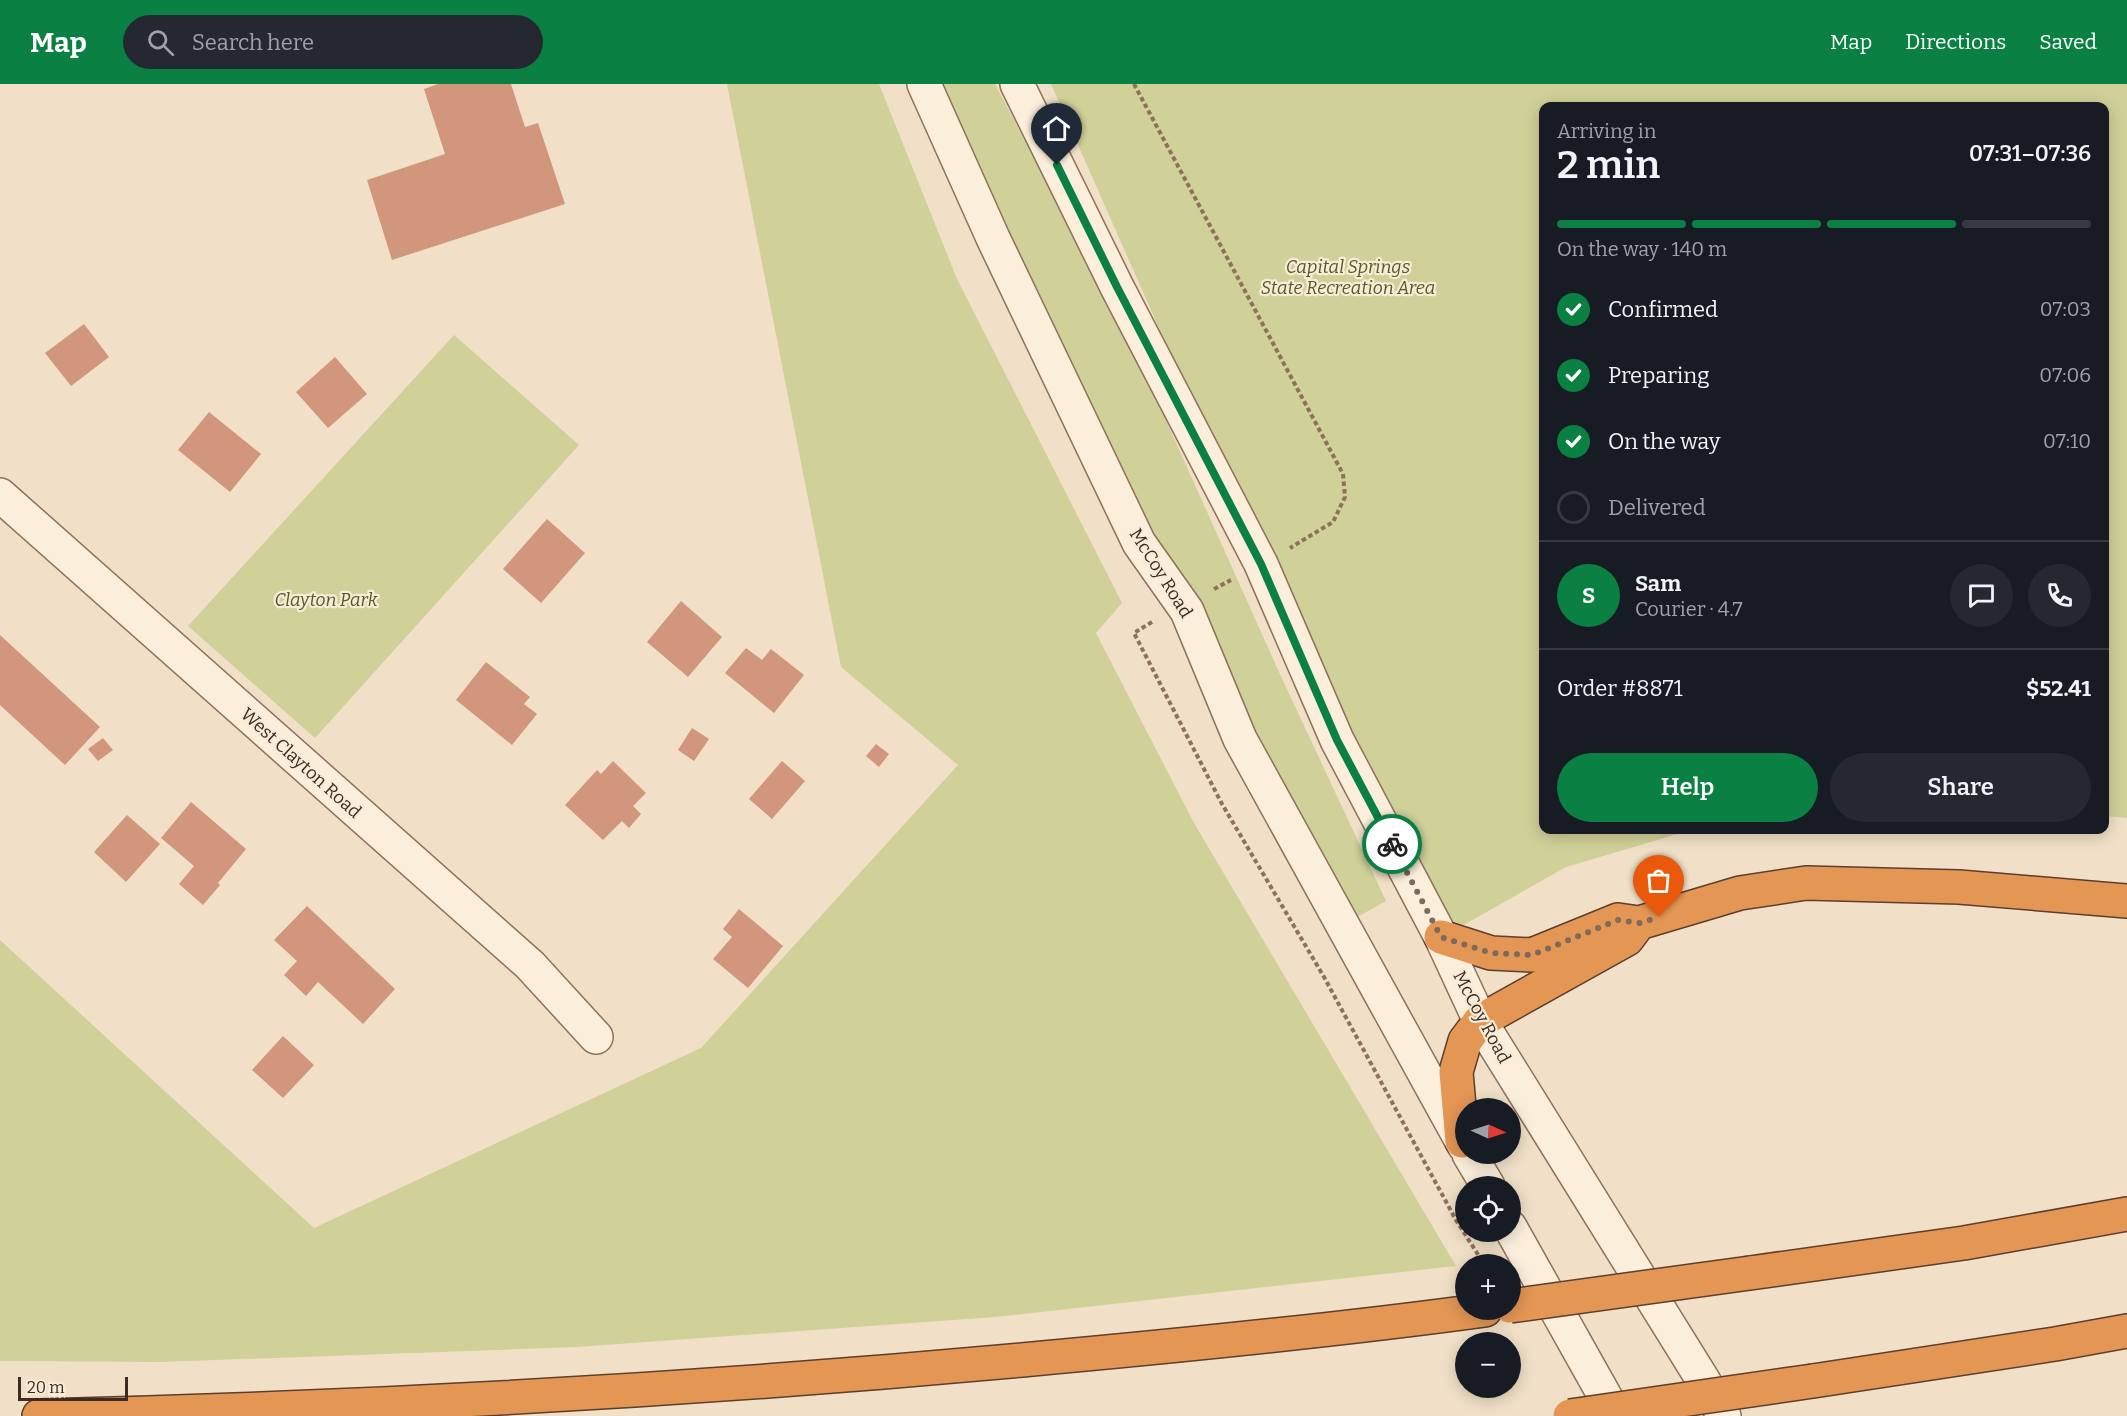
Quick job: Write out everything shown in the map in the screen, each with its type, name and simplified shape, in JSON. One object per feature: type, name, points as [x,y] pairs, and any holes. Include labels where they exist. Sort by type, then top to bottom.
[{"type":"highway","points":[[1441,937],[1491,953],[1532,955],[1618,920],[1640,923],[1740,893],[1806,883],[1959,887],[2127,901]]},
{"type":"highway","points":[[1459,1098],[1456,1072],[1465,1041],[1480,1022],[1627,939],[1640,923]]},
{"type":"highway","points":[[1521,1304],[1964,1243],[2127,1214]]},
{"type":"highway","points":[[39,1416],[235,1411],[638,1391],[848,1376],[1120,1351],[1455,1314]]},
{"type":"highway","points":[[1570,1416],[1814,1381],[2127,1331]]},
{"type":"street","name":"McCoy Road","points":[[924,84],[993,238],[1139,543],[1187,611],[1240,739],[1455,1127]]},
{"type":"street","name":"McCoy Road","points":[[1017,84],[1122,297],[1261,564],[1337,740],[1441,937],[1480,1022],[1724,1416]]},
{"type":"street","name":"West Clayton Road","points":[[0,495],[521,957],[597,1037]]},
{"type":"street","points":[[1518,1242],[1616,1416]]},
{"type":"green space","points":[[727,84],[879,84],[957,279],[1122,603],[1096,633],[1194,823],[1455,1266],[995,1317],[577,1347],[161,1362],[0,1361],[0,940],[314,1228],[701,1048],[958,765],[841,667]]},
{"type":"green space","points":[[926,84],[995,84],[1129,338],[1279,672],[1386,901],[1343,925]]},
{"type":"green space","name":"Capital Springs State Recreation Area","points":[[1051,84],[2127,84],[2127,818],[2109,816],[2109,102],[1539,102],[1539,834],[1677,834],[1566,867],[1460,927],[1443,915],[1422,884],[1220,466]]},
{"type":"green space","name":"Clayton Park","points":[[454,335],[579,445],[315,738],[188,626]]},
{"type":"building","points":[[438,84],[511,84],[525,127],[538,123],[565,204],[392,260],[367,180],[445,154],[424,89]]},
{"type":"building","points":[[84,324],[109,357],[71,386],[45,353]]},
{"type":"building","points":[[335,357],[367,394],[328,428],[296,392]]},
{"type":"building","points":[[209,412],[261,454],[230,492],[178,450]]},
{"type":"building","points":[[547,519],[585,553],[541,603],[503,569]]},
{"type":"building","points":[[681,601],[722,637],[688,677],[647,642]]},
{"type":"building","points":[[0,635],[100,727],[65,765],[0,705]]},
{"type":"building","points":[[746,648],[762,660],[771,649],[804,675],[774,713],[725,673]]},
{"type":"building","points":[[486,662],[530,697],[524,704],[537,714],[512,745],[456,700]]},
{"type":"building","points":[[692,728],[709,739],[694,761],[678,750]]},
{"type":"building","points":[[103,738],[113,750],[98,761],[88,749]]},
{"type":"building","points":[[876,744],[889,754],[879,767],[866,756]]},
{"type":"building","points":[[613,761],[646,793],[633,806],[641,814],[629,828],[622,821],[603,840],[565,805],[597,770],[601,774]]},
{"type":"building","points":[[782,761],[805,781],[772,819],[749,799]]},
{"type":"building","points":[[191,802],[246,849],[203,905],[179,884],[194,866],[161,838]]},
{"type":"building","points":[[127,815],[160,844],[126,882],[94,852]]},
{"type":"building","points":[[307,906],[395,989],[363,1024],[318,982],[306,996],[284,975],[297,961],[274,940]]},
{"type":"building","points":[[739,909],[783,946],[748,988],[713,959],[732,937],[723,929]]},
{"type":"building","points":[[283,1036],[314,1065],[283,1098],[252,1070]]},
{"type":"way so far","points":[[1392,844],[1441,937],[1491,953],[1532,955],[1618,920],[1640,923],[1659,917]]},
{"type":"route","points":[[1057,165],[1117,287],[1261,564],[1337,740],[1392,844]]}]
